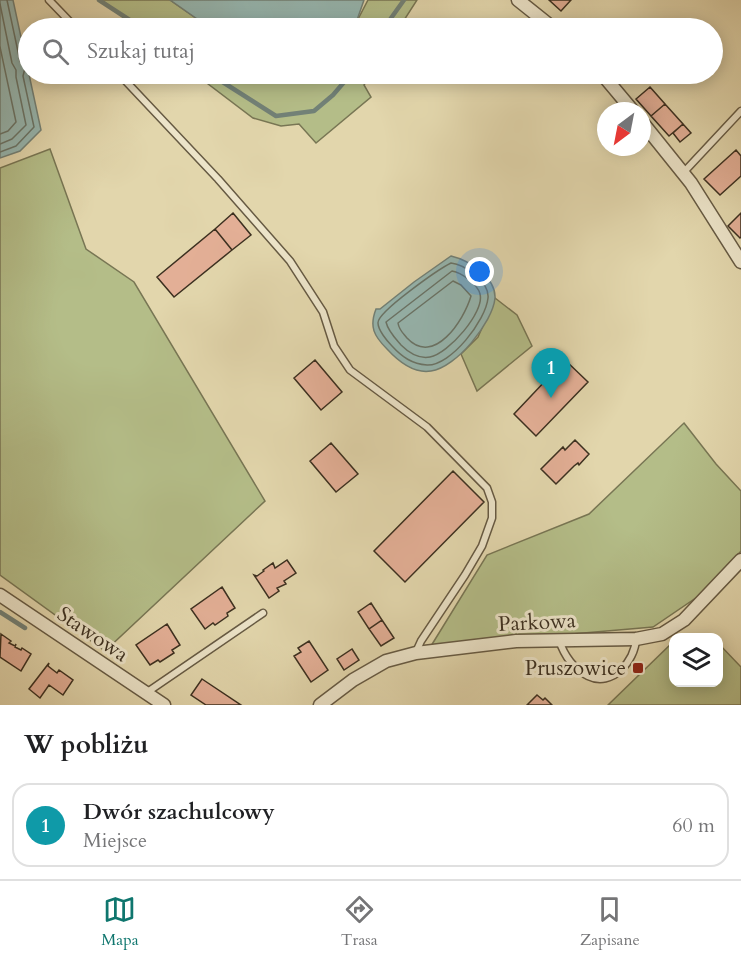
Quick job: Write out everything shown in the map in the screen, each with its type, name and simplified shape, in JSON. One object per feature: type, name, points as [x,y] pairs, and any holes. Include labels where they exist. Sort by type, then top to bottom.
[{"type":"street","points":[[518,0],[541,18]]},
{"type":"street","points":[[610,84],[625,102]]},
{"type":"street","points":[[651,133],[683,174],[741,262]]},
{"type":"street","name":"Parkowa","points":[[320,705],[353,680],[386,661],[416,653],[516,641],[636,639],[662,634],[684,620],[741,560]]},
{"type":"street","name":"Stawowa","points":[[0,595],[164,705]]},
{"type":"lane","points":[[49,0],[66,18]]},
{"type":"lane","points":[[128,84],[218,179],[290,261],[323,312],[334,346],[350,370],[427,426],[487,488],[492,502],[492,518],[482,546],[421,641],[416,653]]},
{"type":"lane","points":[[683,174],[741,111]]},
{"type":"lane","points":[[146,693],[263,614]]},
{"type":"lane","points":[[559,639],[564,656],[572,664],[589,676],[604,678],[620,672],[630,660],[636,650],[636,639]]},
{"type":"green space","points":[[98,0],[170,0],[196,18],[124,18]]},
{"type":"green space","points":[[368,0],[417,0],[405,18],[359,18]]},
{"type":"green space","points":[[208,84],[365,84],[371,97],[316,143],[299,124],[281,126],[253,118]]},
{"type":"green space","points":[[50,149],[86,249],[134,282],[265,501],[105,651],[0,575],[0,168]]},
{"type":"green space","points":[[495,298],[517,315],[532,346],[477,391],[461,354],[478,337]]},
{"type":"green space","points":[[684,423],[716,464],[741,491],[741,551],[709,589],[653,627],[431,646],[487,555],[589,514]]},
{"type":"green space","points":[[669,646],[669,687],[723,687],[723,648],[741,667],[741,705],[608,705]]},
{"type":"water","points":[[0,0],[13,0],[18,23],[18,84],[31,84],[41,130],[20,151],[0,158]]},
{"type":"water","points":[[170,0],[364,0],[358,18],[196,18]]},
{"type":"water","points":[[451,256],[473,266],[491,283],[495,298],[493,308],[480,331],[462,353],[441,368],[418,371],[401,362],[379,340],[373,326],[374,315],[376,309],[380,309]]},
{"type":"building","points":[[549,0],[571,0],[561,11]]},
{"type":"building","points":[[650,87],[665,104],[651,116],[651,102],[639,102],[636,99]]},
{"type":"building","points":[[665,104],[683,124],[669,136],[651,116]]},
{"type":"building","points":[[683,124],[691,133],[680,142],[673,133]]},
{"type":"building","points":[[736,150],[741,156],[741,176],[720,195],[704,179]]},
{"type":"building","points":[[233,213],[251,235],[232,250],[215,229]]},
{"type":"building","points":[[741,213],[741,237],[740,238],[728,226]]},
{"type":"building","points":[[215,229],[232,250],[174,297],[157,277]]},
{"type":"building","points":[[315,360],[342,392],[321,410],[294,378]]},
{"type":"building","points":[[565,360],[588,382],[536,436],[514,414]]},
{"type":"building","points":[[575,440],[589,454],[556,484],[541,469],[563,447],[565,450]]},
{"type":"building","points":[[331,443],[358,474],[336,492],[310,461]]},
{"type":"building","points":[[453,471],[484,502],[405,582],[374,551]]},
{"type":"building","points":[[287,560],[296,573],[284,581],[286,584],[277,588],[279,591],[269,598],[254,575],[257,576],[273,563],[275,568]]},
{"type":"building","points":[[222,587],[235,608],[227,613],[228,616],[205,629],[191,609]]},
{"type":"building","points":[[371,603],[382,620],[369,629],[358,612]]},
{"type":"building","points":[[382,620],[394,638],[381,646],[369,629]]},
{"type":"building","points":[[167,624],[180,645],[172,650],[174,653],[150,665],[136,645]]},
{"type":"building","points":[[1,634],[11,641],[9,643],[15,646],[16,644],[15,647],[21,650],[22,648],[31,654],[21,671],[0,657]]},
{"type":"building","points":[[309,641],[328,670],[311,682],[294,656],[301,652],[298,648]]},
{"type":"building","points":[[352,649],[359,660],[344,670],[337,659]]},
{"type":"building","points":[[49,663],[48,666],[57,673],[59,670],[73,680],[63,695],[49,685],[40,698],[29,689]]},
{"type":"building","points":[[202,679],[241,705],[206,705],[191,695]]},
{"type":"building","points":[[537,695],[543,700],[545,698],[552,705],[527,705]]},
{"type":"waterway","points":[[99,0],[127,18]]},
{"type":"waterway","points":[[391,18],[404,0]]},
{"type":"waterway","points":[[226,84],[276,116],[314,111],[342,84]]},
{"type":"waterway","points":[[0,612],[25,628]]},
{"type":"place","name":"Dwór szachulcowy","points":[[551,398]]},
{"type":"place","name":"Pruszowice","points":[[638,668]]}]
